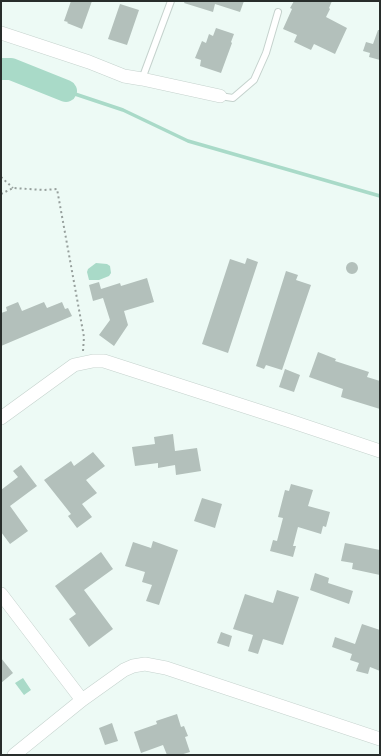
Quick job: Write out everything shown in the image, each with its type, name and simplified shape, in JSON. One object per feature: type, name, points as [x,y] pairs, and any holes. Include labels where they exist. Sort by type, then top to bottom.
[{"type":"street","points":[[1,33],[89,62],[124,76],[220,96]]},
{"type":"street","points":[[1,418],[66,369],[83,362],[104,361],[380,451]]},
{"type":"street","points":[[1,594],[82,700]]},
{"type":"street","points":[[14,755],[82,700],[124,670],[133,666],[145,664],[166,668],[380,739]]},
{"type":"lane","points":[[142,79],[171,1]]},
{"type":"lane","points":[[220,96],[234,98],[254,80],[266,53],[278,12]]},
{"type":"path","points":[[1,177],[13,188]]},
{"type":"path","points":[[1,194],[13,188],[44,190],[57,189],[84,337],[83,362]]},
{"type":"shaded area","points":[[96,263],[107,264],[110,266],[111,273],[109,276],[99,280],[89,280],[87,272],[88,269]]},
{"type":"shaded area","points":[[23,678],[31,690],[24,695],[15,683]]},
{"type":"building","points":[[71,1],[92,1],[82,29],[64,21]]},
{"type":"building","points":[[185,1],[244,1],[240,12],[215,4],[213,12],[184,3]]},
{"type":"building","points":[[294,1],[332,1],[326,17],[347,28],[335,54],[314,44],[311,50],[294,42],[297,35],[283,29]]},
{"type":"building","points":[[120,4],[139,10],[127,45],[108,39]]},
{"type":"building","points":[[216,28],[234,34],[221,73],[200,66],[201,60],[195,58],[202,41],[206,43],[209,34],[213,36]]},
{"type":"building","points":[[378,30],[380,30],[380,60],[369,57],[370,53],[363,51],[366,42],[373,44]]},
{"type":"building","points":[[247,258],[258,262],[228,353],[202,344],[230,259],[245,264]]},
{"type":"building","points":[[352,262],[356,264],[358,268],[356,272],[352,274],[348,272],[346,268],[348,264]]},
{"type":"building","points":[[286,271],[298,275],[296,280],[311,285],[282,370],[266,365],[264,369],[256,366]]},
{"type":"building","points":[[147,278],[154,302],[124,311],[128,325],[114,346],[99,335],[110,320],[103,298],[93,301],[89,285],[99,282],[101,289],[120,283],[121,286]]},
{"type":"building","points":[[18,302],[22,311],[44,302],[47,308],[62,302],[65,309],[68,308],[72,316],[1,346],[1,313],[7,311],[6,307]]},
{"type":"building","points":[[318,352],[336,359],[335,361],[369,372],[367,377],[380,381],[380,409],[341,397],[343,389],[309,377]]},
{"type":"building","points":[[285,369],[300,375],[294,392],[279,387]]},
{"type":"building","points":[[173,434],[175,451],[197,448],[201,471],[176,475],[175,465],[158,468],[158,463],[135,466],[132,447],[155,444],[154,437]]},
{"type":"building","points":[[93,452],[105,466],[86,480],[97,493],[82,504],[92,517],[77,528],[68,516],[71,514],[44,480],[71,461],[74,466]]},
{"type":"building","points":[[21,465],[37,486],[10,506],[28,531],[10,544],[1,532],[1,490],[18,477],[13,471]]},
{"type":"building","points":[[291,484],[313,490],[308,506],[330,512],[326,527],[323,526],[321,534],[298,527],[293,546],[296,546],[293,557],[270,551],[273,540],[277,541],[283,518],[278,517],[285,490],[289,491]]},
{"type":"building","points":[[202,498],[222,504],[215,528],[194,521]]},
{"type":"building","points":[[153,541],[178,550],[159,605],[146,601],[152,585],[142,582],[145,572],[125,566],[133,542],[151,548]]},
{"type":"building","points":[[345,543],[380,550],[380,575],[352,569],[353,563],[341,561]]},
{"type":"building","points":[[101,552],[113,569],[84,590],[113,629],[89,647],[69,619],[76,614],[55,586]]},
{"type":"building","points":[[315,573],[329,578],[328,583],[353,591],[349,604],[310,590]]},
{"type":"building","points":[[277,590],[299,597],[283,645],[263,639],[258,654],[248,651],[253,635],[233,629],[245,594],[273,603]]},
{"type":"building","points":[[362,624],[380,630],[380,671],[370,667],[368,674],[356,671],[359,663],[350,660],[352,654],[332,647],[335,637],[355,644]]},
{"type":"building","points":[[221,632],[232,636],[229,647],[217,643]]},
{"type":"building","points":[[1,658],[13,673],[1,683]]},
{"type":"building","points":[[177,714],[181,727],[184,726],[188,736],[185,737],[190,752],[180,755],[167,755],[163,745],[141,753],[134,732],[157,724],[156,721]]},
{"type":"building","points":[[112,723],[118,741],[105,745],[99,728]]},
{"type":"waterway","points":[[1,69],[11,69],[66,91]]},
{"type":"waterway","points":[[66,91],[123,110],[188,141],[380,196]]}]
